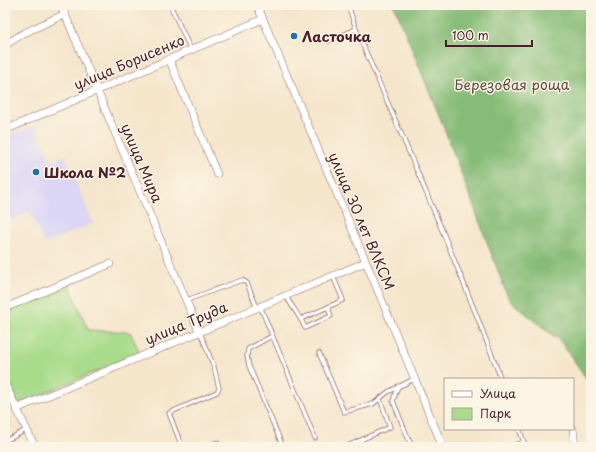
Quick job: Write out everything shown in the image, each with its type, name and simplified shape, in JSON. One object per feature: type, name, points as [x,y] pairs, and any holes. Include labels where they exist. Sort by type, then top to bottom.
[{"type":"street","name":"улица Мира","points":[[61,5],[199,331]]},
{"type":"street","name":"улица 30 лет ВЛКСМ","points":[[257,5],[443,447]]},
{"type":"street","points":[[5,45],[24,33],[65,14]]},
{"type":"street","name":"улица Борисенко","points":[[5,130],[263,19]]},
{"type":"street","points":[[169,60],[217,174]]},
{"type":"street","name":"улица Труда","points":[[16,409],[366,262]]},
{"type":"street","points":[[5,308],[110,264]]},
{"type":"street","points":[[5,384],[35,447]]},
{"type":"street","points":[[573,430],[575,447]]},
{"type":"lane","points":[[170,5],[191,50]]},
{"type":"lane","points":[[348,5],[356,28],[474,308],[501,378]]},
{"type":"lane","points":[[329,41],[356,28]]},
{"type":"lane","points":[[301,319],[343,300],[333,276]]},
{"type":"lane","points":[[187,300],[242,280],[247,283],[272,336],[315,438]]},
{"type":"lane","points":[[286,296],[305,328],[331,316],[328,306]]},
{"type":"lane","points":[[182,447],[169,413],[217,392],[219,388],[214,367],[199,331]]},
{"type":"lane","points":[[272,336],[248,349],[247,356],[249,366],[283,447]]},
{"type":"lane","points":[[319,353],[344,412],[373,404],[388,392],[414,379]]},
{"type":"lane","points":[[398,386],[393,401],[411,445]]},
{"type":"lane","points":[[345,447],[390,427],[380,399]]},
{"type":"lane","points":[[5,441],[26,430]]},
{"type":"lane","points":[[509,447],[524,442],[519,430]]},
{"type":"lane","points":[[205,447],[217,442],[220,447]]},
{"type":"shaded area","points":[[36,125],[51,161],[65,155],[93,223],[44,244],[30,212],[9,220],[5,212],[5,137]]},
{"type":"shaded area","points":[[5,410],[12,425],[5,428]]},
{"type":"green space","name":"Березовая роща","points":[[394,5],[591,5],[591,385],[561,342],[509,300],[443,125]]},
{"type":"green space","points":[[69,284],[88,330],[130,332],[140,353],[18,404],[5,375],[5,311]]},
{"type":"place","name":"Ласточка","points":[[294,36]]},
{"type":"place","name":"Школа №2","points":[[36,172]]}]
